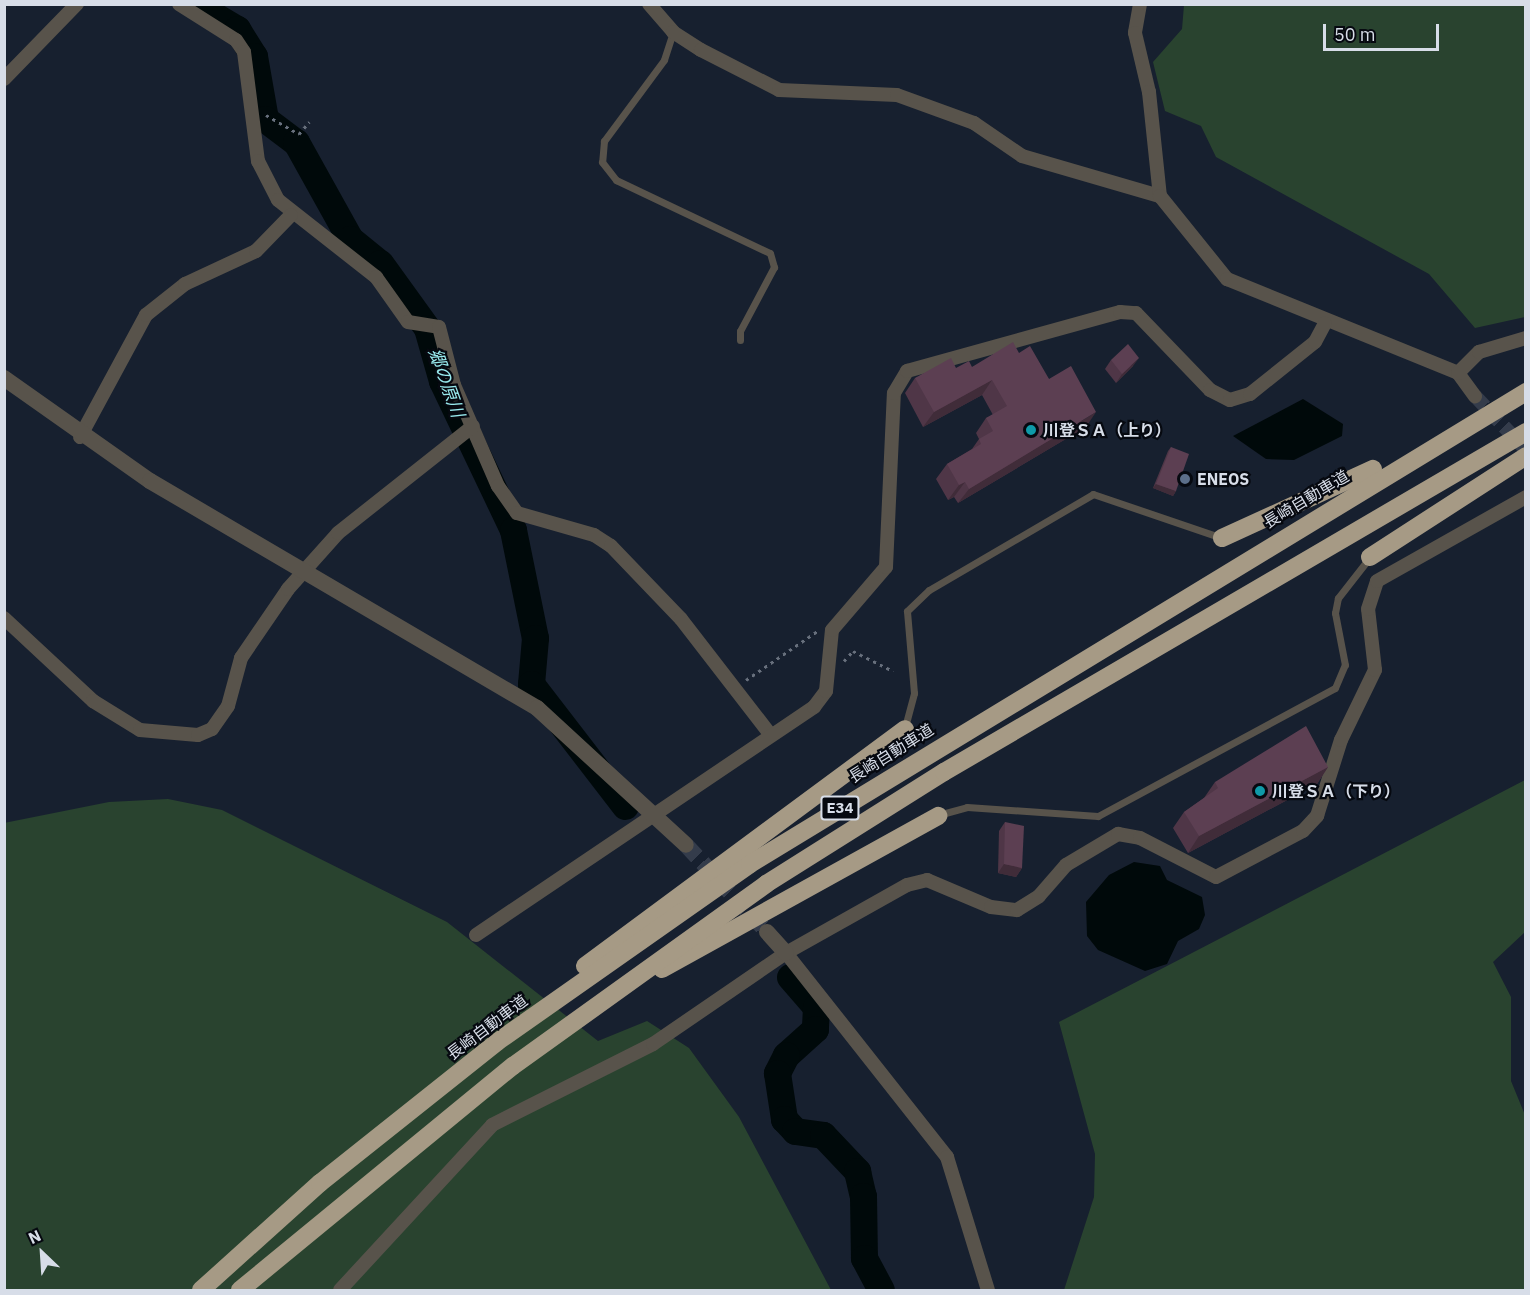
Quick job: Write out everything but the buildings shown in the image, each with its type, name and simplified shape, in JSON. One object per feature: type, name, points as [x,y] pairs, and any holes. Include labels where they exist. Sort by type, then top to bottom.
[{"type":"highway","name":"長崎自動車道","points":[[201,1290],[320,1184],[497,1042],[750,864],[1453,432],[1526,392]]},
{"type":"highway","points":[[1222,538],[1453,432]]},
{"type":"highway","name":"E34","points":[[240,1290],[324,1216],[609,996],[766,884],[944,772],[1526,432]]},
{"type":"highway","points":[[1370,557],[1526,456]]},
{"type":"highway","points":[[497,1042],[616,939],[904,729]]},
{"type":"highway","points":[[609,996],[938,816]]},
{"type":"street","points":[[4,79],[76,4]]},
{"type":"street","points":[[179,4],[236,40],[244,52],[258,161],[291,215],[362,265],[415,324],[433,324],[446,343],[454,385],[498,486],[517,513],[594,535],[611,546],[737,686],[770,734]]},
{"type":"street","points":[[650,4],[673,32],[779,90],[897,95],[974,123],[1022,156],[1160,196]]},
{"type":"street","points":[[1140,4],[1135,33],[1149,92],[1160,196],[1227,279],[1325,323],[1458,373],[1475,396]]},
{"type":"street","points":[[80,437],[146,315],[185,284],[256,251],[291,215]]},
{"type":"street","points":[[476,935],[654,812],[814,707],[828,679],[826,647],[831,630],[886,567],[894,393],[908,371],[1120,312],[1136,313],[1210,390],[1230,400],[1250,394],[1315,342],[1325,323]]},
{"type":"street","points":[[1458,373],[1479,352],[1526,338]]},
{"type":"street","points":[[4,378],[80,437],[537,708],[654,812],[686,845]]},
{"type":"street","points":[[4,618],[93,701],[140,730],[198,735],[212,729],[228,706],[241,658],[305,572],[338,533],[455,436],[473,426]]},
{"type":"street","points":[[340,1290],[492,1125],[653,1044],[786,953],[908,885],[927,880],[990,907],[1017,910],[1039,896],[1066,865],[1118,834],[1140,838],[1216,877],[1303,831],[1317,816],[1341,740],[1375,670],[1368,609],[1377,581],[1526,497]]},
{"type":"street","points":[[767,932],[947,1157],[988,1290]]},
{"type":"lane","points":[[673,32],[664,60],[604,141],[601,156],[616,180],[770,253],[774,267],[740,331],[740,340]]},
{"type":"lane","points":[[904,729],[914,693],[907,611],[929,590],[1093,494],[1222,538]]},
{"type":"lane","points":[[938,816],[967,807],[1098,816],[1335,688],[1345,665],[1335,614],[1338,598],[1370,557]]},
{"type":"path","points":[[272,114],[299,134],[309,122]]},
{"type":"path","points":[[737,686],[815,630],[831,630]]},
{"type":"path","points":[[828,679],[853,651],[893,671]]},
{"type":"green space","points":[[1184,5],[1525,5],[1525,317],[1475,328],[1429,274],[1216,157],[1201,126],[1165,111],[1153,62],[1182,29]]},
{"type":"green space","points":[[1525,780],[1525,932],[1493,962],[1511,997],[1511,1081],[1525,1115],[1525,1290],[1064,1290],[1094,1197],[1095,1154],[1059,1022]]},
{"type":"green space","points":[[168,799],[222,810],[447,922],[598,1041],[647,1021],[689,1048],[739,1117],[831,1290],[5,1290],[4,823],[109,802]]},
{"type":"shaded area","points":[[1303,399],[1343,424],[1342,436],[1294,460],[1266,459],[1233,436]]},
{"type":"shaded area","points":[[1134,862],[1160,866],[1167,880],[1202,897],[1205,915],[1199,929],[1178,941],[1167,964],[1145,971],[1098,950],[1087,936],[1086,902],[1109,875]]},
{"type":"waterway","name":"郷の原川","points":[[195,4],[237,29],[254,56],[265,119],[296,142],[350,239],[380,263],[427,328],[442,381],[513,530],[535,638],[531,684],[625,806]]},
{"type":"waterway","name":"郷の原川","points":[[790,977],[816,1007],[815,1029],[786,1055],[777,1073],[784,1119],[795,1131],[823,1135],[857,1171],[863,1196],[864,1258],[881,1290]]},
{"type":"tunnel","points":[[1475,396],[1526,450]]},
{"type":"tunnel","points":[[686,845],[767,932]]},
{"type":"place","name":"川登ＳＡ（上り）","points":[[1031,430]]},
{"type":"place","name":"ENEOS","points":[[1185,479]]},
{"type":"place","name":"川登ＳＡ（下り）","points":[[1260,791]]}]
